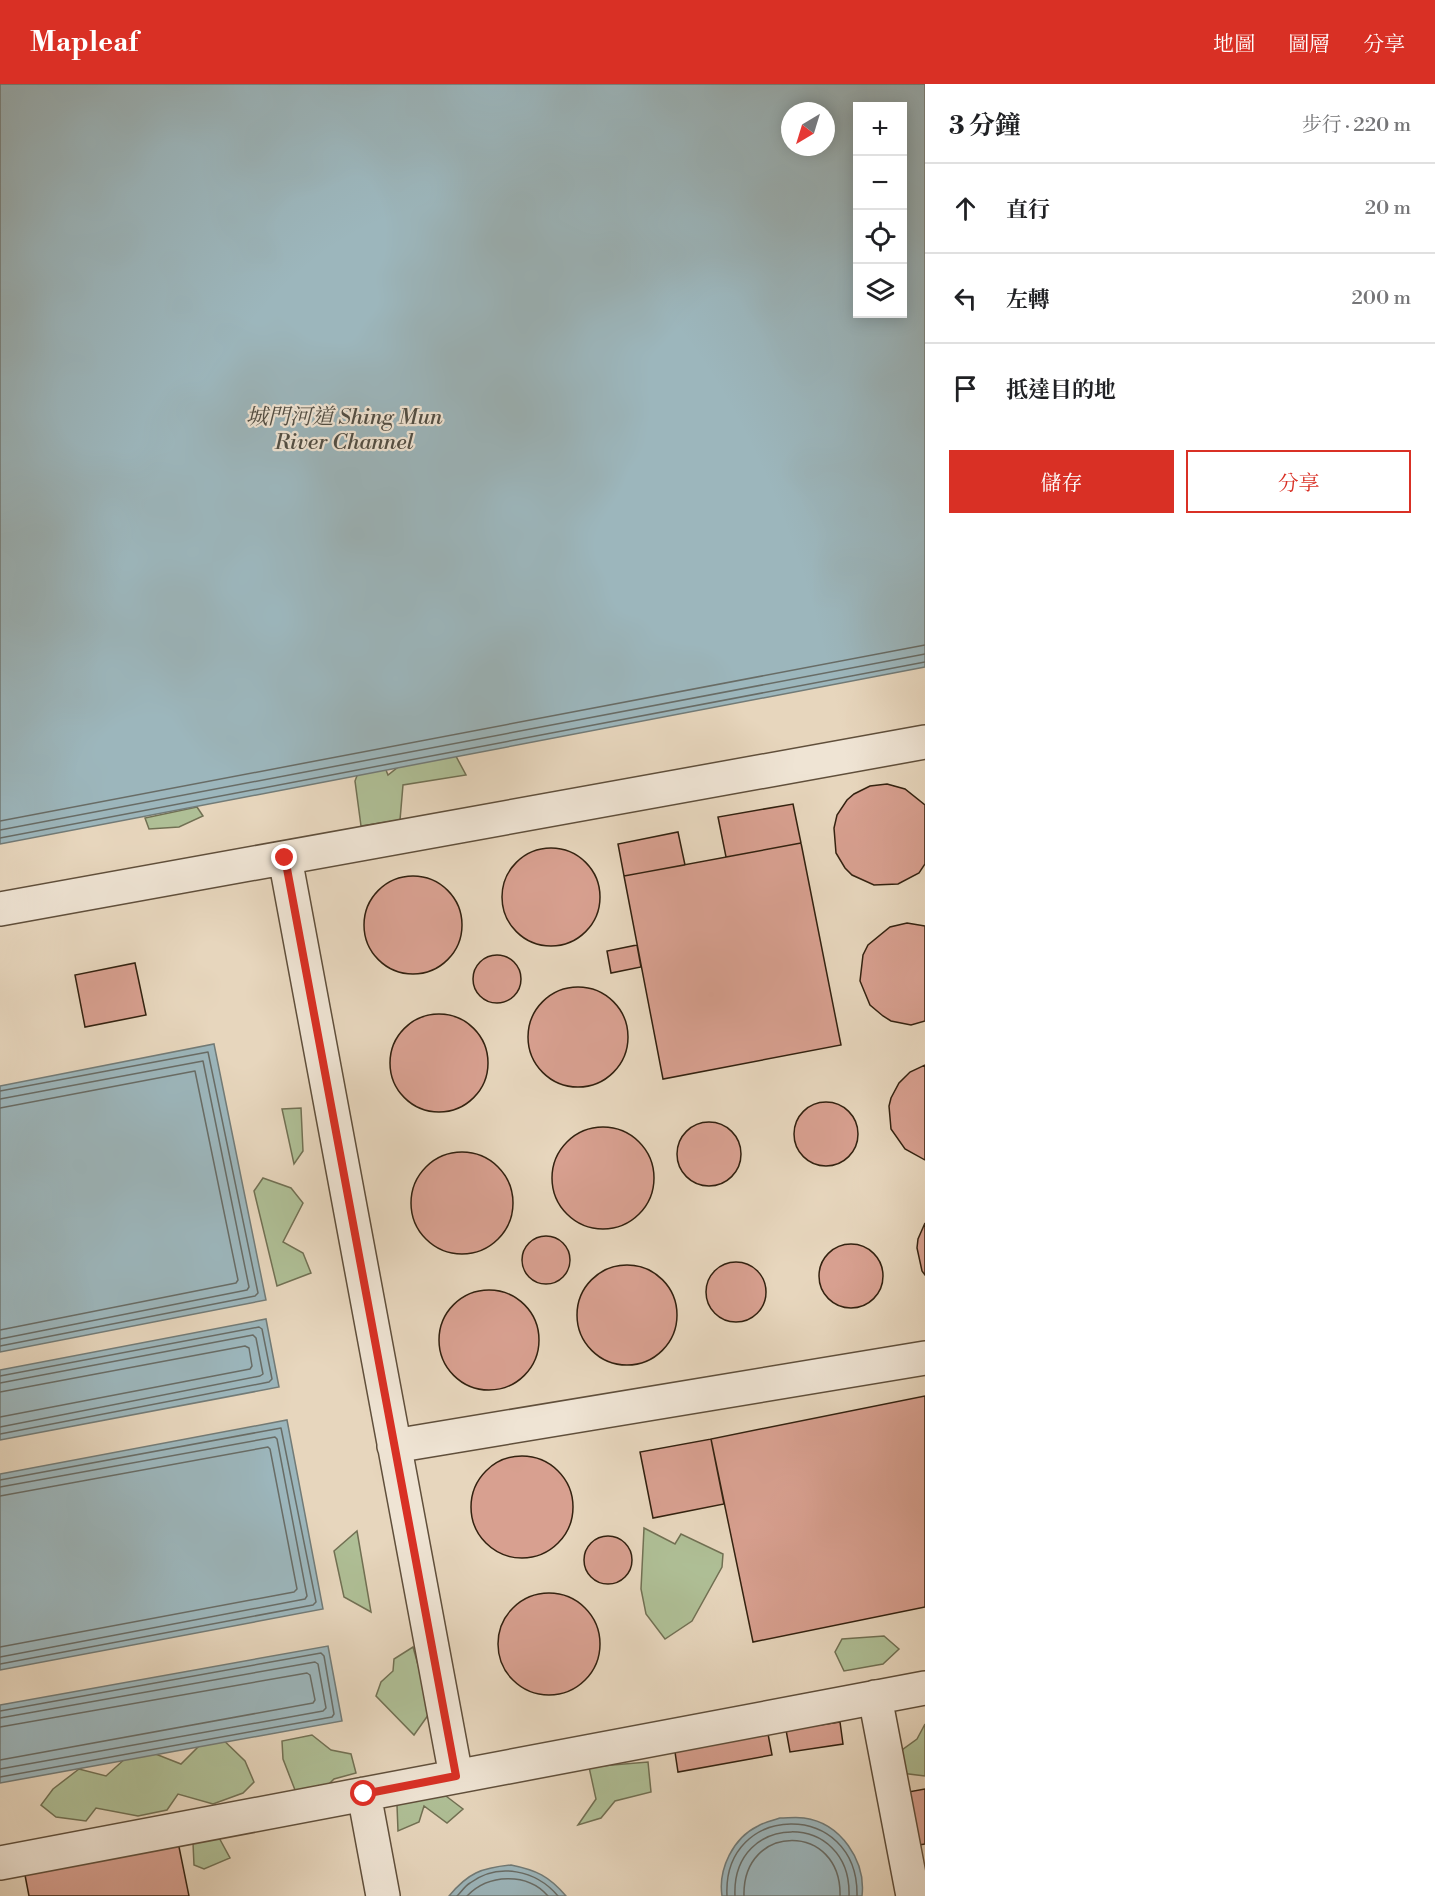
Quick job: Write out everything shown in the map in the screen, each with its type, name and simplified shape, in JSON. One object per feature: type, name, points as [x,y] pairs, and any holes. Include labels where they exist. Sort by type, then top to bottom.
[{"type":"lane","points":[[0,909],[925,742]]},
{"type":"lane","points":[[285,858],[456,1776]]},
{"type":"lane","points":[[394,1446],[925,1358]]},
{"type":"lane","points":[[0,1863],[925,1688]]},
{"type":"lane","points":[[875,1697],[913,1896]]},
{"type":"lane","points":[[364,1794],[383,1896]]},
{"type":"green space","points":[[426,745],[450,745],[466,775],[403,785],[400,820],[361,826],[355,781],[364,757],[380,755],[388,775]]},
{"type":"green space","points":[[197,807],[203,816],[179,827],[149,829],[145,818]]},
{"type":"green space","points":[[301,1108],[303,1151],[294,1164],[282,1109]]},
{"type":"green space","points":[[263,1178],[291,1188],[303,1203],[283,1242],[303,1253],[311,1273],[277,1286],[254,1191]]},
{"type":"green space","points":[[644,1528],[675,1544],[681,1534],[723,1554],[722,1567],[692,1621],[665,1639],[646,1614],[641,1589]]},
{"type":"green space","points":[[357,1531],[371,1612],[344,1597],[334,1551]]},
{"type":"green space","points":[[884,1636],[899,1649],[883,1664],[844,1671],[835,1652],[842,1639]]},
{"type":"green space","points":[[413,1647],[431,1711],[414,1735],[376,1696],[381,1682],[393,1671],[394,1659]]},
{"type":"green space","points":[[925,1724],[925,1776],[901,1773],[902,1750],[917,1739]]},
{"type":"green space","points":[[214,1731],[245,1761],[254,1782],[243,1793],[213,1804],[178,1794],[167,1810],[138,1816],[96,1808],[86,1821],[56,1817],[41,1805],[53,1789],[79,1769],[106,1776],[138,1747],[181,1764]]},
{"type":"green space","points":[[312,1735],[331,1750],[351,1754],[356,1773],[334,1779],[321,1792],[295,1790],[283,1759],[282,1741]]},
{"type":"green space","points":[[648,1762],[651,1792],[615,1801],[601,1818],[578,1825],[596,1799],[589,1767]]},
{"type":"green space","points":[[442,1793],[463,1809],[447,1823],[424,1806],[419,1822],[398,1831],[397,1805],[406,1797]]},
{"type":"green space","points":[[217,1834],[230,1858],[204,1869],[194,1865],[193,1843]]},
{"type":"water","name":"城門河道 Shing Mun River Channel","points":[[0,84],[925,84],[925,667],[0,844]]},
{"type":"water","points":[[214,1044],[266,1300],[0,1352],[0,1086]]},
{"type":"water","points":[[266,1319],[279,1387],[0,1440],[0,1370]]},
{"type":"water","points":[[287,1420],[323,1609],[0,1670],[0,1474]]},
{"type":"water","points":[[328,1646],[342,1721],[0,1783],[0,1705]]},
{"type":"water","points":[[780,1818],[817,1821],[840,1836],[855,1857],[860,1870],[862,1896],[722,1896],[722,1875],[735,1846],[749,1831],[763,1823]]},
{"type":"water","points":[[511,1865],[542,1875],[554,1883],[566,1896],[449,1896],[462,1882],[476,1873]]},
{"type":"building","points":[[887,784],[905,789],[925,805],[925,864],[919,873],[898,884],[874,885],[852,875],[845,868],[836,853],[834,828],[837,815],[854,794],[870,786]]},
{"type":"building","points":[[793,804],[801,843],[726,857],[718,817]]},
{"type":"building","points":[[678,832],[685,865],[624,876],[618,844]]},
{"type":"building","points":[[801,843],[841,1045],[663,1079],[624,876]]},
{"type":"building","points":[[541,848],[561,848],[586,862],[597,878],[600,897],[597,916],[586,932],[561,946],[541,946],[524,938],[510,924],[502,907],[502,887],[510,870],[524,856]]},
{"type":"building","points":[[413,876],[432,879],[448,890],[459,906],[462,925],[459,944],[448,960],[432,971],[413,974],[394,971],[378,960],[367,944],[364,925],[367,906],[378,890],[394,879]]},
{"type":"building","points":[[907,923],[925,926],[925,1021],[911,1025],[891,1021],[870,1005],[860,981],[863,955],[868,945],[890,927]]},
{"type":"building","points":[[637,945],[641,967],[611,973],[607,951]]},
{"type":"building","points":[[492,955],[502,955],[517,965],[521,979],[520,988],[511,999],[502,1003],[492,1003],[477,993],[473,984],[473,974],[483,959]]},
{"type":"building","points":[[135,963],[146,1015],[85,1027],[75,975]]},
{"type":"building","points":[[578,987],[597,991],[613,1002],[624,1018],[628,1037],[624,1056],[613,1072],[597,1083],[578,1087],[559,1083],[543,1072],[532,1056],[528,1037],[532,1018],[543,1002],[559,991]]},
{"type":"building","points":[[439,1014],[458,1018],[474,1028],[484,1044],[488,1063],[484,1082],[474,1098],[458,1108],[439,1112],[420,1108],[404,1098],[394,1082],[390,1063],[394,1044],[404,1028],[420,1018]]},
{"type":"building","points":[[925,1065],[925,1160],[905,1149],[891,1129],[889,1106],[899,1083],[910,1072]]},
{"type":"building","points":[[826,1102],[844,1107],[849,1111],[853,1116],[858,1134],[853,1152],[849,1157],[844,1161],[826,1166],[808,1161],[803,1157],[799,1152],[794,1134],[799,1116],[803,1111],[808,1107]]},
{"type":"building","points":[[709,1122],[732,1131],[741,1154],[732,1177],[709,1186],[686,1177],[677,1154],[686,1131]]},
{"type":"building","points":[[603,1127],[622,1131],[639,1142],[650,1159],[654,1178],[650,1197],[639,1214],[622,1225],[603,1229],[584,1225],[567,1214],[556,1197],[552,1178],[556,1159],[567,1142],[584,1131]]},
{"type":"building","points":[[462,1152],[481,1156],[498,1167],[509,1184],[513,1203],[509,1222],[498,1239],[481,1250],[462,1254],[443,1250],[426,1239],[415,1222],[411,1203],[415,1184],[426,1167],[443,1156]]},
{"type":"building","points":[[925,1223],[925,1275],[917,1248]]},
{"type":"building","points":[[541,1236],[551,1236],[563,1243],[570,1255],[570,1265],[563,1277],[551,1284],[541,1284],[526,1273],[522,1265],[522,1255],[533,1240]]},
{"type":"building","points":[[851,1244],[874,1253],[883,1276],[874,1299],[851,1308],[828,1299],[819,1276],[828,1253]]},
{"type":"building","points":[[730,1262],[742,1262],[753,1267],[761,1275],[766,1292],[764,1304],[753,1317],[742,1322],[730,1322],[719,1317],[711,1309],[706,1298],[706,1286],[711,1275],[719,1267]]},
{"type":"building","points":[[627,1265],[646,1269],[662,1280],[673,1296],[677,1315],[673,1334],[662,1350],[646,1361],[627,1365],[608,1361],[592,1350],[581,1334],[577,1315],[581,1296],[592,1280],[608,1269]]},
{"type":"building","points":[[489,1290],[508,1294],[525,1304],[535,1321],[539,1340],[535,1359],[525,1376],[508,1386],[489,1390],[470,1386],[453,1376],[443,1359],[439,1340],[443,1321],[453,1304],[470,1294]]},
{"type":"building","points":[[925,1396],[925,1607],[753,1642],[711,1439]]},
{"type":"building","points":[[711,1439],[724,1504],[653,1518],[640,1452]]},
{"type":"building","points":[[522,1456],[542,1460],[558,1471],[569,1487],[573,1507],[569,1527],[558,1543],[542,1554],[522,1558],[502,1554],[486,1543],[475,1527],[471,1507],[475,1487],[486,1471],[502,1460]]},
{"type":"building","points":[[603,1536],[613,1536],[628,1546],[632,1560],[631,1569],[622,1580],[613,1584],[603,1584],[588,1574],[584,1565],[584,1555],[594,1540]]},
{"type":"building","points":[[549,1593],[568,1597],[585,1608],[596,1625],[600,1644],[596,1663],[585,1680],[568,1691],[549,1695],[530,1691],[513,1680],[502,1663],[498,1644],[502,1625],[513,1608],[530,1597]]},
{"type":"building","points":[[840,1722],[843,1744],[790,1752],[786,1730]]},
{"type":"building","points":[[768,1734],[772,1755],[678,1772],[675,1752]]},
{"type":"building","points":[[925,1789],[925,1844],[919,1845],[908,1792]]},
{"type":"building","points":[[178,1842],[189,1896],[29,1896],[24,1870]]},
{"type":"route","points":[[285,858],[456,1776],[364,1794]]}]
